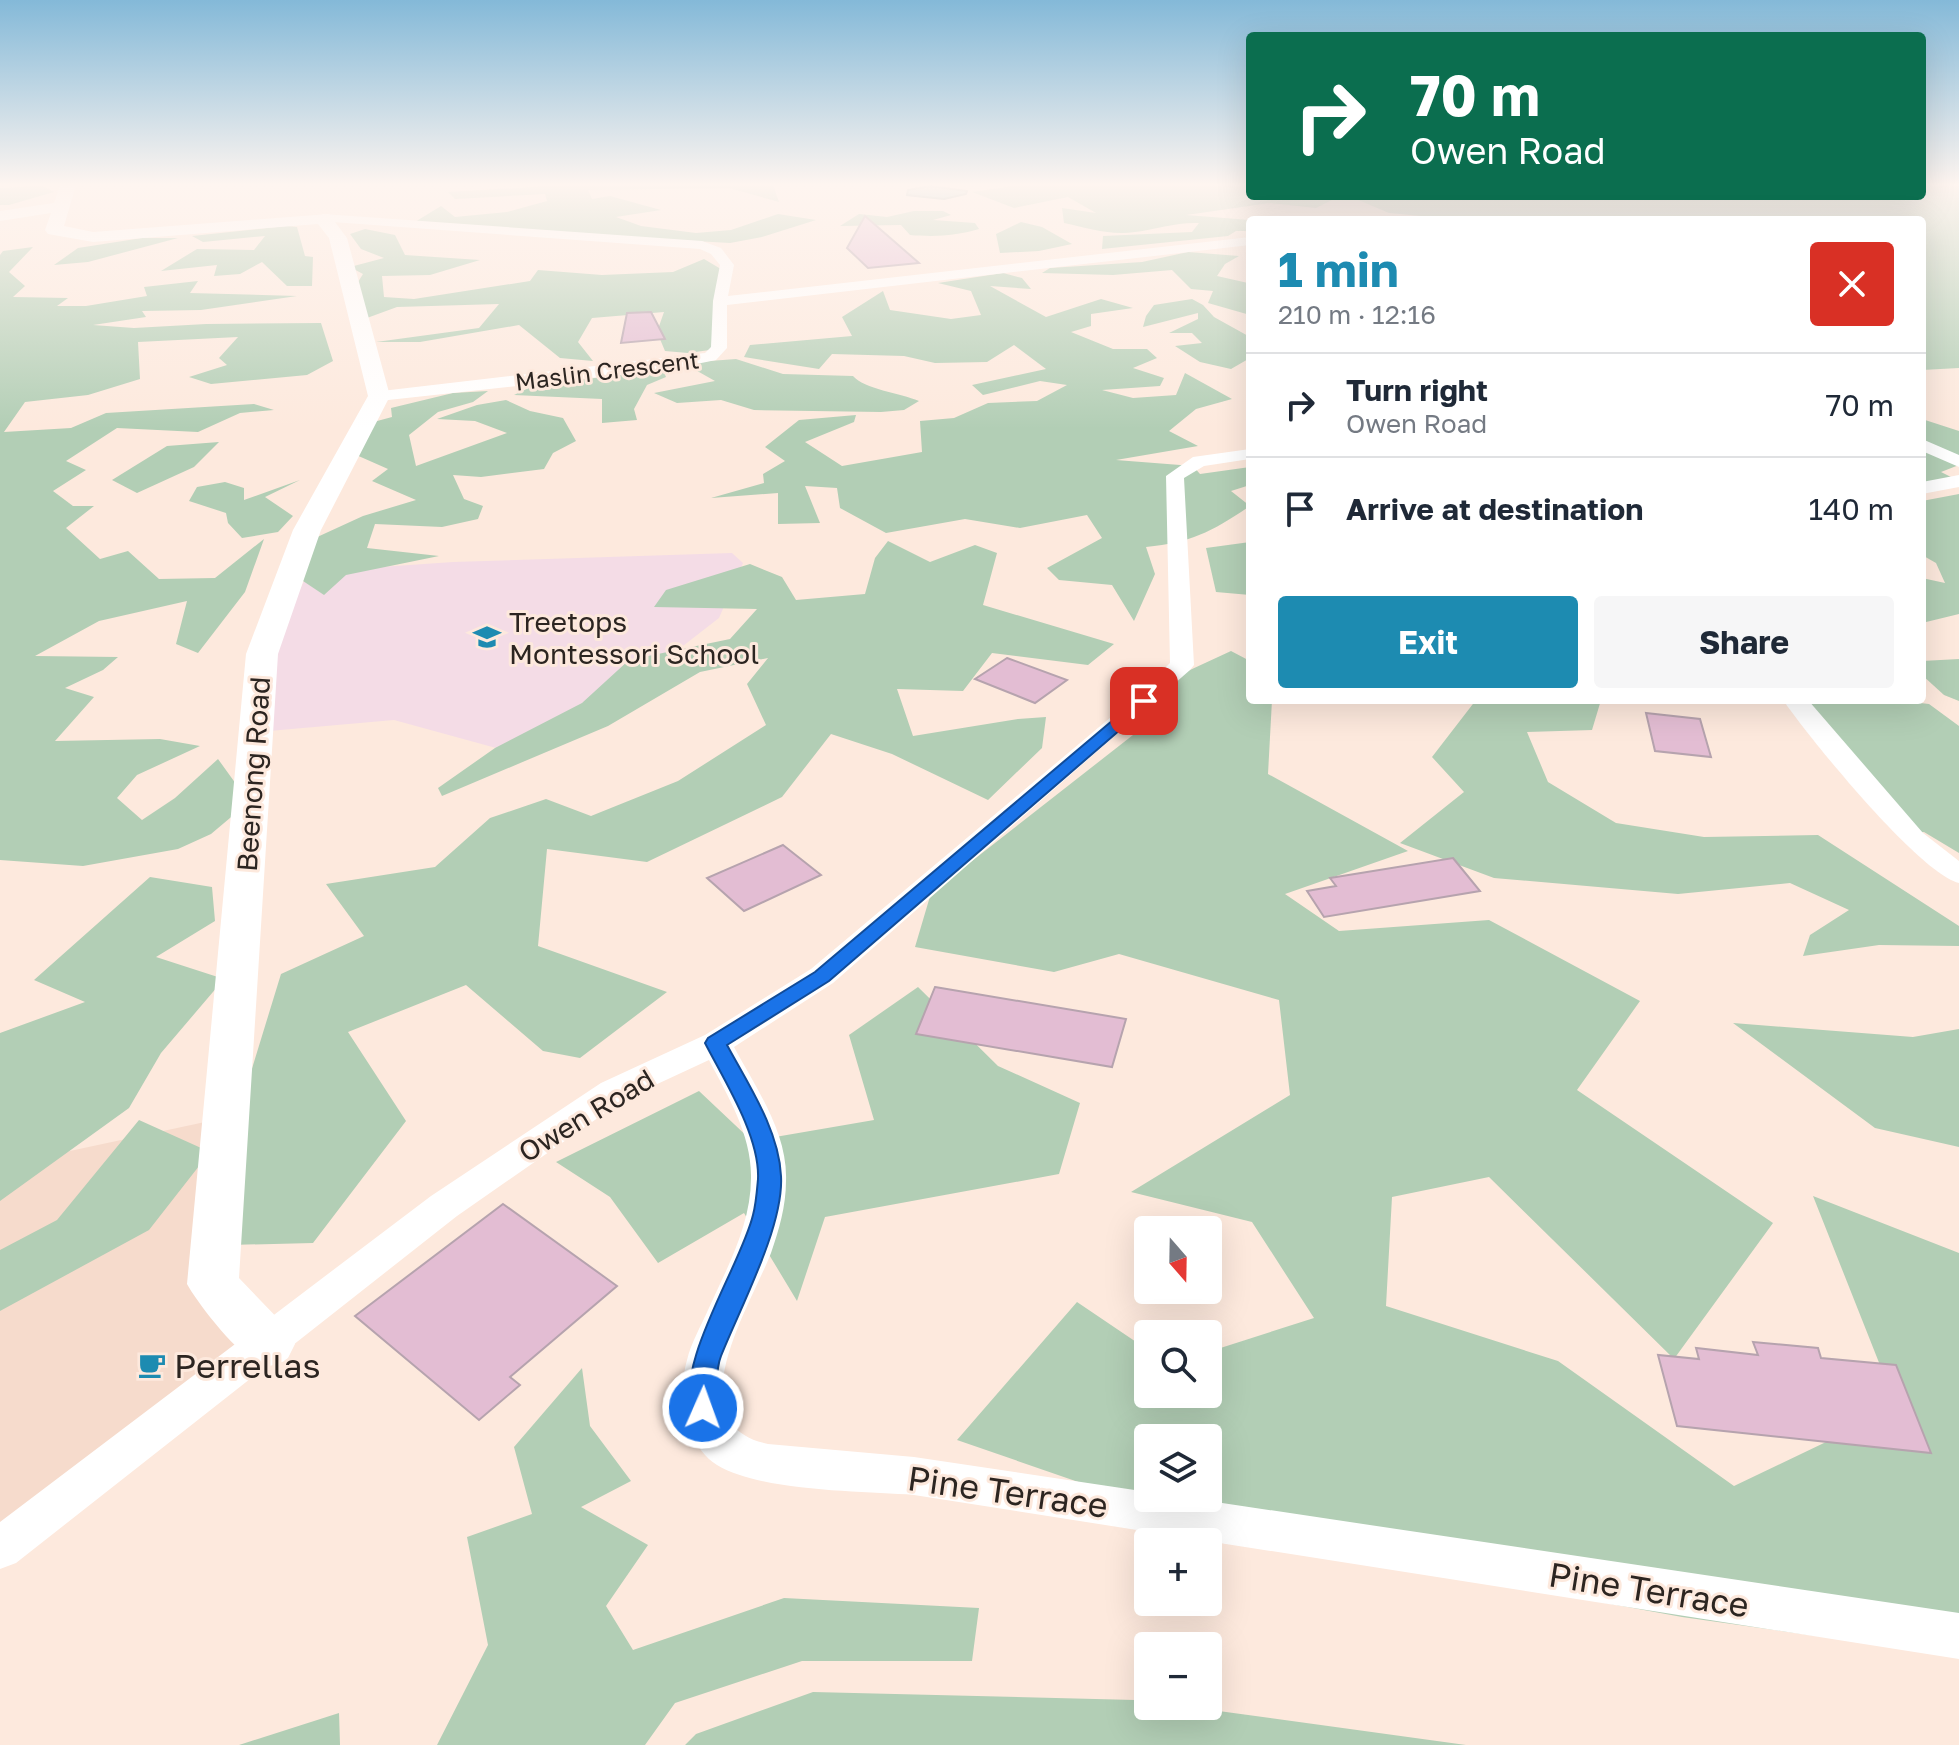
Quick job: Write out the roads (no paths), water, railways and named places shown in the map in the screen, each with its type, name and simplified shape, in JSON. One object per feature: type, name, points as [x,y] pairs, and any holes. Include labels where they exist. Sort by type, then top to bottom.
[{"type":"street","points":[[345,266],[379,396]]},
{"type":"street","name":"Maslin Crescent","points":[[379,396],[672,364],[710,357],[719,348],[720,301],[727,266]]},
{"type":"street","points":[[720,301],[1025,266]]},
{"type":"street","name":"Beenong Road","points":[[268,1344],[213,1284],[262,654],[307,530],[379,396]]},
{"type":"street","points":[[1926,446],[1959,462]]},
{"type":"street","name":"Owen Road","points":[[0,1548],[444,1206],[613,1091],[716,1043],[822,976],[1144,701],[1182,665],[1175,476],[1199,461],[1246,455]]},
{"type":"street","points":[[1926,487],[1959,481]]},
{"type":"street","points":[[1798,704],[1913,839],[1959,875]]},
{"type":"street","name":"Pine Terrace","points":[[716,1043],[748,1105],[764,1146],[770,1176],[765,1216],[705,1365],[703,1408],[716,1437],[734,1453],[768,1461],[914,1476],[1959,1636]]},
{"type":"place","name":"Treetops Montessori School","points":[[487,637]]},
{"type":"place","name":"Perrellas","points":[[152,1365]]}]
